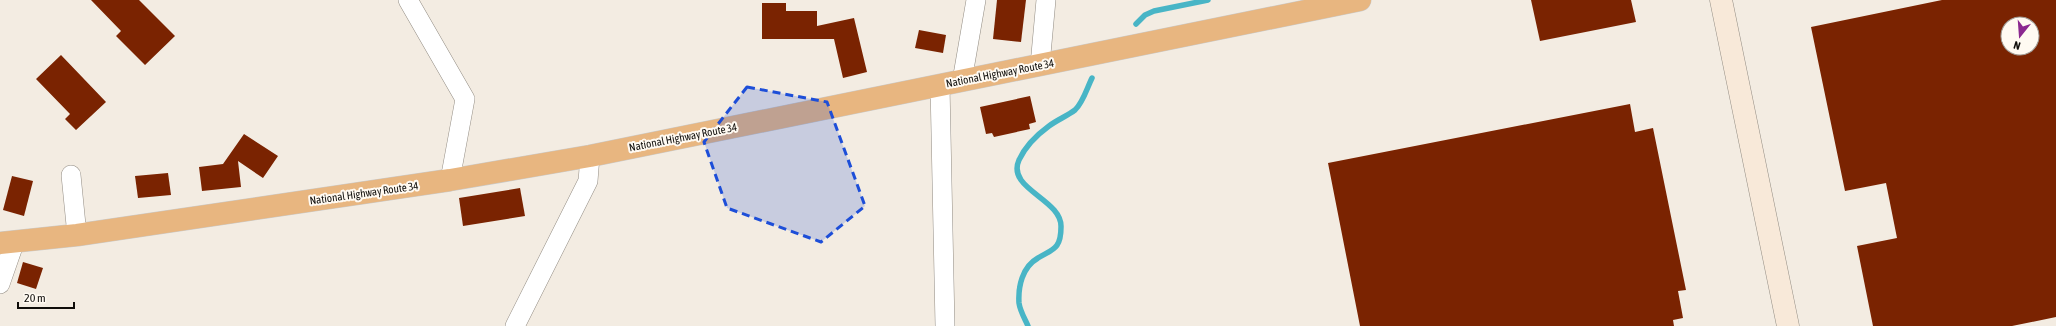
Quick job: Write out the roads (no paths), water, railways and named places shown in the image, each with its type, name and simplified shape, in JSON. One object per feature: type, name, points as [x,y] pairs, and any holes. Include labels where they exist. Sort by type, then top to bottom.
[{"type":"highway","name":"National Highway Route 34","points":[[8,242],[77,235],[450,180],[590,156],[1360,0]]},
{"type":"street","points":[[408,0],[465,99],[450,180]]},
{"type":"street","points":[[962,81],[976,0]]},
{"type":"street","points":[[1040,65],[1046,0]]},
{"type":"street","points":[[1721,0],[1788,326]]},
{"type":"street","points":[[940,85],[944,326]]},
{"type":"street","points":[[515,326],[588,181],[590,156]]},
{"type":"street","points":[[71,175],[77,235]]},
{"type":"street","points":[[0,284],[8,242]]},
{"type":"waterway","points":[[1136,24],[1145,15],[1154,11],[1208,0]]},
{"type":"waterway","points":[[1028,326],[1021,312],[1019,303],[1020,284],[1028,267],[1058,244],[1060,240],[1061,227],[1059,217],[1053,209],[1027,187],[1020,179],[1017,170],[1019,160],[1032,141],[1052,124],[1078,107],[1092,78]]}]
